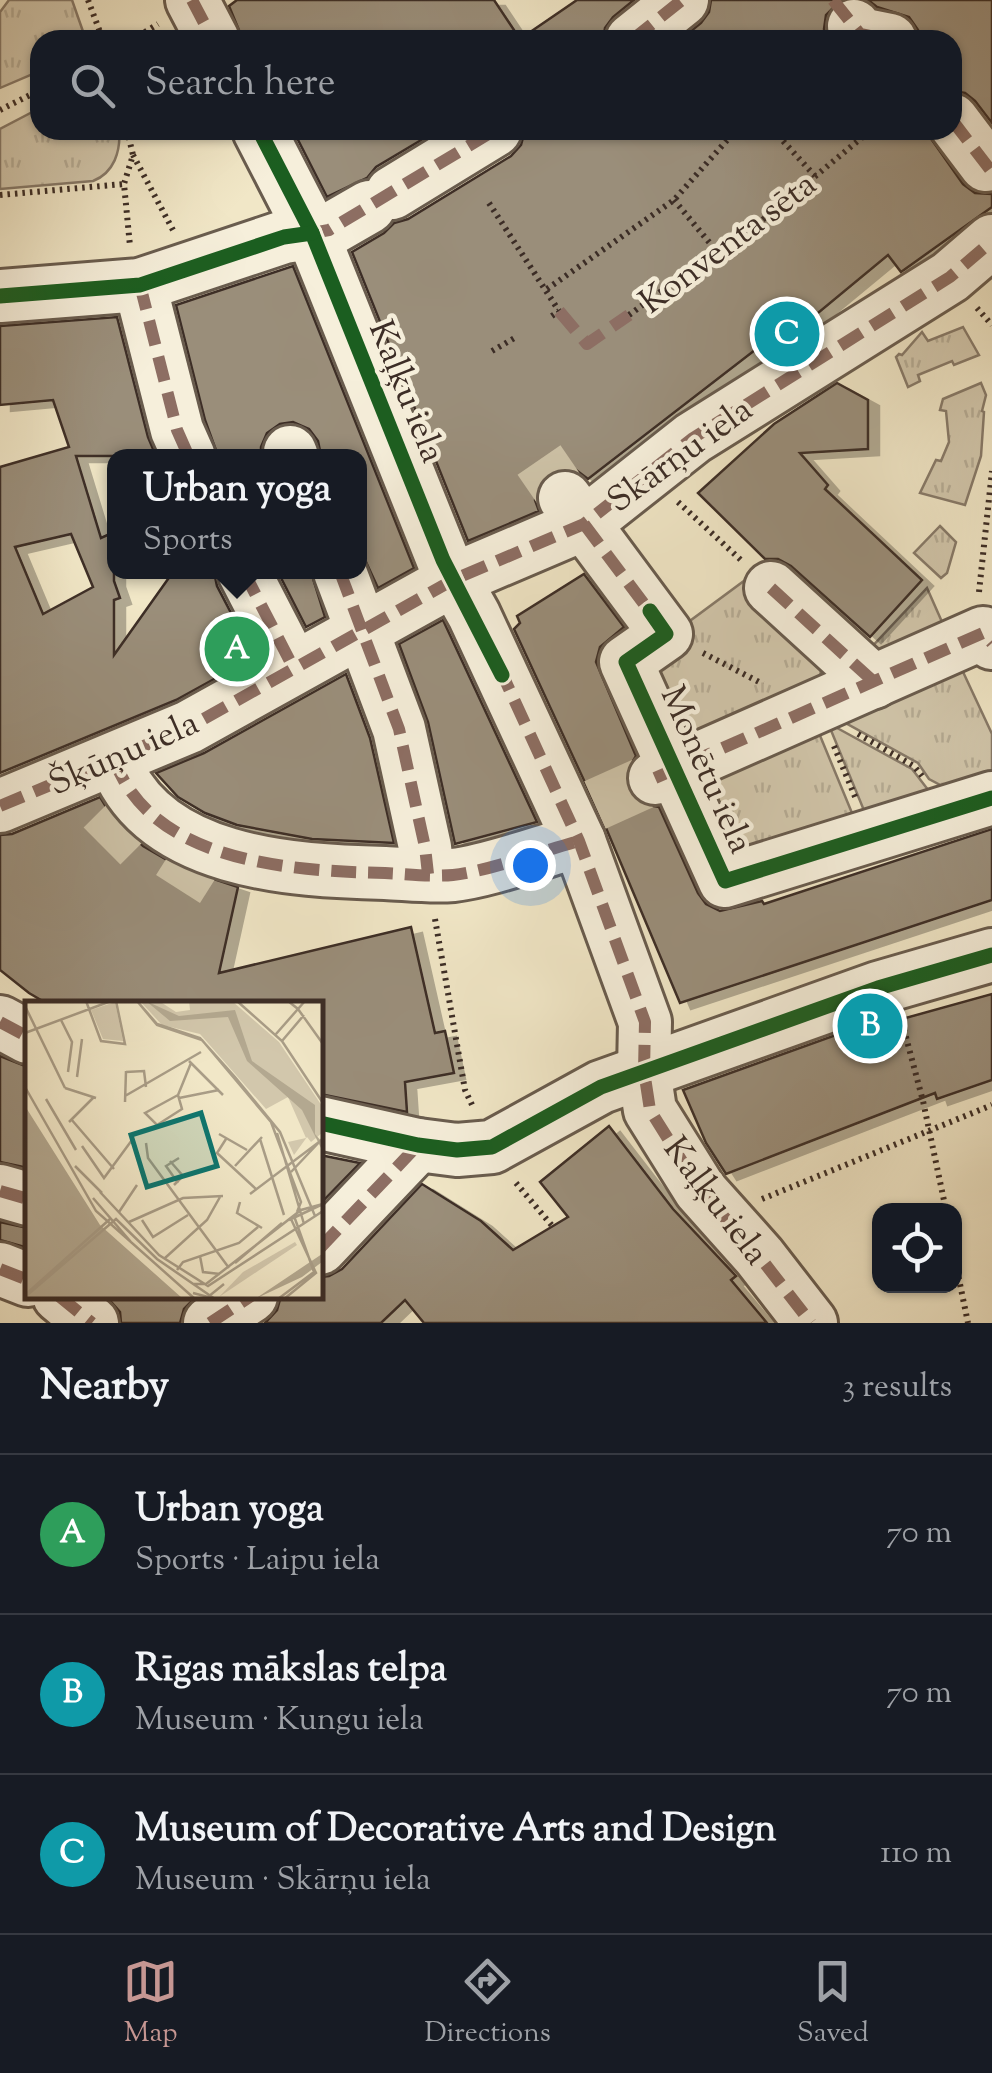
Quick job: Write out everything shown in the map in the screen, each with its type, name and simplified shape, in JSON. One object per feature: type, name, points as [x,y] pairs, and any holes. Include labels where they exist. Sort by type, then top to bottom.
[{"type":"street","points":[[644,30],[682,0]]},
{"type":"street","points":[[962,133],[986,165]]},
{"type":"street","name":"Kaļķu iela","points":[[264,140],[312,234],[444,560],[580,821],[646,1022],[644,1071],[650,1110],[700,1190],[759,1256],[810,1323]]},
{"type":"street","points":[[0,296],[159,279],[284,237],[329,230],[479,140]]},
{"type":"street","name":"Skārņu iela","points":[[454,578],[648,474],[692,438],[950,278],[992,241]]},
{"type":"street","points":[[159,279],[178,430],[186,449]]},
{"type":"street","name":"Monētu iela","points":[[574,511],[666,634],[626,662],[665,773],[725,880],[992,798]]},
{"type":"street","name":"Šķūņu iela","points":[[0,806],[189,727],[454,578]]},
{"type":"street","points":[[248,579],[293,666]]},
{"type":"street","points":[[343,579],[399,729],[428,874]]},
{"type":"street","points":[[771,588],[874,682]]},
{"type":"street","points":[[665,773],[874,682],[988,638]]},
{"type":"street","points":[[114,759],[138,811],[173,830],[201,852],[299,868],[454,875],[580,821]]},
{"type":"street","points":[[322,1123],[418,1145],[458,1150],[492,1147],[601,1087],[892,984],[992,954]]},
{"type":"street","points":[[0,1022],[25,1035]]},
{"type":"street","points":[[322,1246],[418,1145]]},
{"type":"street","points":[[0,1191],[25,1198]]},
{"type":"street","points":[[0,1269],[25,1279]]},
{"type":"street","points":[[61,1298],[92,1323]]},
{"type":"street","points":[[210,1323],[248,1298]]},
{"type":"path","points":[[88,0],[100,30]]},
{"type":"path","points":[[0,110],[30,95]]},
{"type":"path","points":[[129,140],[159,279]]},
{"type":"path","points":[[782,140],[815,176]]},
{"type":"path","points":[[133,155],[124,184],[131,250],[159,279]]},
{"type":"path","points":[[0,195],[124,184]]},
{"type":"path","points":[[674,200],[719,254]]},
{"type":"path","points":[[490,203],[560,311],[550,318]]},
{"type":"path","points":[[492,351],[518,336]]},
{"type":"path","points":[[988,638],[978,582],[992,471]]},
{"type":"path","points":[[648,474],[771,588]]},
{"type":"path","points":[[815,710],[826,724],[871,836]]},
{"type":"path","points":[[428,874],[465,1090],[492,1147]]},
{"type":"path","points":[[892,984],[945,1203]]},
{"type":"path","points":[[723,1215],[992,1105]]},
{"type":"path","points":[[528,1200],[554,1228]]},
{"type":"path","points":[[962,1293],[968,1323]]},
{"type":"green space","points":[[9,0],[72,0],[82,30],[30,30],[30,75],[0,88],[0,12]]},
{"type":"green space","points":[[30,113],[30,140],[119,140],[119,146],[111,167],[93,181],[0,189],[0,129]]},
{"type":"green space","points":[[963,327],[979,355],[918,375],[920,381],[908,387],[896,357],[922,332],[928,341]]},
{"type":"green space","points":[[981,383],[986,395],[981,456],[965,505],[920,493],[949,442],[946,411],[940,410],[943,399]]},
{"type":"green space","points":[[940,526],[956,542],[947,573],[941,578],[914,553]]},
{"type":"green space","points":[[748,578],[825,651],[815,701],[678,762],[633,663]]},
{"type":"green space","points":[[927,588],[946,631],[886,660],[868,651]]},
{"type":"green space","points":[[957,659],[992,734],[992,787],[963,797],[929,779],[918,763],[833,716]]},
{"type":"green space","points":[[814,721],[859,830],[729,870],[684,773]]},
{"type":"green space","points":[[828,723],[912,769],[939,804],[870,825]]},
{"type":"building","points":[[237,0],[494,0],[514,30],[239,30],[229,6]]},
{"type":"building","points":[[577,0],[634,0],[605,28],[533,30]]},
{"type":"building","points":[[711,0],[841,0],[826,15],[824,30],[692,30],[709,12]]},
{"type":"building","points":[[868,0],[992,0],[992,123],[975,101],[962,93],[962,30],[918,30],[909,17],[877,7]]},
{"type":"building","points":[[298,140],[421,140],[376,167],[367,178],[327,197]]},
{"type":"building","points":[[522,140],[932,140],[963,184],[975,193],[992,194],[992,207],[901,272],[888,255],[807,322],[811,329],[762,359],[755,350],[588,479],[576,470],[563,468],[548,473],[537,487],[535,500],[539,511],[468,541],[352,252],[394,223],[408,219],[511,156]]},
{"type":"building","points":[[293,266],[366,449],[320,449],[309,429],[293,422],[280,424],[267,433],[261,449],[215,449],[176,305]]},
{"type":"building","points":[[117,317],[153,449],[107,449],[107,456],[76,456],[101,538],[107,535],[107,579],[114,579],[120,598],[114,600],[114,655],[168,579],[216,579],[254,657],[176,700],[0,773],[0,467],[69,447],[53,400],[0,405],[0,326]],"holes":[[[71,534],[93,587],[43,614],[15,547]]]},
{"type":"building","points":[[837,383],[868,400],[868,449],[800,453],[828,485],[825,489],[922,580],[870,637],[791,566],[778,559],[765,559],[698,493],[774,424]]},
{"type":"building","points":[[367,451],[414,568],[378,588],[367,564]]},
{"type":"building","points":[[584,574],[624,627],[600,647],[596,662],[636,756],[625,774],[627,789],[638,803],[659,807],[706,904],[720,911],[762,901],[764,904],[992,829],[992,900],[680,1003],[606,828],[514,629],[520,623],[517,616]]},
{"type":"building","points":[[282,579],[313,579],[325,617],[306,627]]},
{"type":"building","points":[[443,620],[537,822],[455,844],[428,722],[399,644]]},
{"type":"building","points":[[346,674],[370,738],[394,843],[312,839],[237,825],[178,797],[156,773],[204,753]]},
{"type":"building","points":[[100,797],[111,815],[143,846],[181,868],[238,887],[219,973],[411,927],[435,1033],[445,1031],[454,1073],[405,1082],[407,1112],[322,1094],[322,1001],[43,1001],[0,970],[0,835],[12,834]]},
{"type":"building","points":[[992,994],[992,1080],[937,1099],[935,1093],[726,1174],[706,1143],[683,1090],[883,1018],[884,1024]]},
{"type":"building","points":[[0,1056],[25,1066],[25,1167],[0,1162]]},
{"type":"building","points":[[609,1126],[673,1209],[736,1276],[731,1280],[767,1323],[424,1323],[405,1300],[381,1323],[265,1323],[277,1310],[280,1298],[322,1298],[322,1277],[342,1269],[422,1184],[481,1221],[513,1250],[568,1217],[540,1182]]},
{"type":"building","points":[[322,1155],[360,1163],[322,1202]]},
{"type":"building","points":[[0,1222],[25,1227],[25,1247],[0,1240]]},
{"type":"building","points":[[108,1298],[195,1298],[184,1309],[180,1323],[121,1323],[120,1312]]},
{"type":"tunnel","points":[[539,460],[565,498]]},
{"type":"tunnel","points":[[595,805],[655,778]]},
{"type":"tunnel","points":[[102,846],[132,816]]},
{"type":"tunnel","points":[[178,889],[197,859]]},
{"type":"marked path","points":[[192,0],[208,30]]},
{"type":"marked path","points":[[644,30],[682,0]]},
{"type":"marked path","points":[[833,0],[857,30]]},
{"type":"marked path","points":[[962,133],[992,172]]},
{"type":"marked path","points":[[307,234],[329,230],[478,140]]},
{"type":"marked path","points":[[0,806],[189,727],[455,579],[584,524],[693,438],[950,277],[992,241]]},
{"type":"marked path","points":[[140,285],[177,430],[185,449]]},
{"type":"marked path","points":[[559,311],[587,344],[629,315]]},
{"type":"marked path","points":[[790,342],[806,365]]},
{"type":"marked path","points":[[584,524],[653,616]]},
{"type":"marked path","points":[[248,579],[293,667]]},
{"type":"marked path","points":[[343,579],[399,729],[428,874]]},
{"type":"marked path","points":[[771,588],[874,682]]},
{"type":"marked path","points":[[655,778],[983,633],[992,643]]},
{"type":"marked path","points":[[499,667],[579,841],[645,1022],[644,1071],[650,1110],[700,1190],[759,1256],[811,1323]]},
{"type":"marked path","points":[[114,759],[132,794],[159,820],[191,840],[268,863],[348,872],[453,875],[579,841]]},
{"type":"marked path","points":[[0,1022],[25,1035]]},
{"type":"marked path","points":[[322,1246],[418,1145]]},
{"type":"marked path","points":[[0,1191],[25,1198]]},
{"type":"marked path","points":[[0,1269],[25,1279]]},
{"type":"marked path","points":[[61,1298],[92,1323]]},
{"type":"marked path","points":[[210,1323],[248,1298]]},
{"type":"cycle path","points":[[264,140],[312,233],[443,560],[502,675]]},
{"type":"cycle path","points":[[0,296],[140,285],[284,237],[312,233]]},
{"type":"cycle path","points":[[650,611],[666,634],[626,662],[725,881],[992,798]]},
{"type":"cycle path","points":[[322,1123],[418,1145],[457,1150],[492,1147],[601,1087],[878,988],[992,955]]},
{"type":"place","name":"Museum of Decorative Arts and Design","points":[[787,334]]},
{"type":"place","name":"Urban yoga","points":[[237,649]]},
{"type":"place","name":"Rīgas mākslas telpa","points":[[870,1026]]}]
